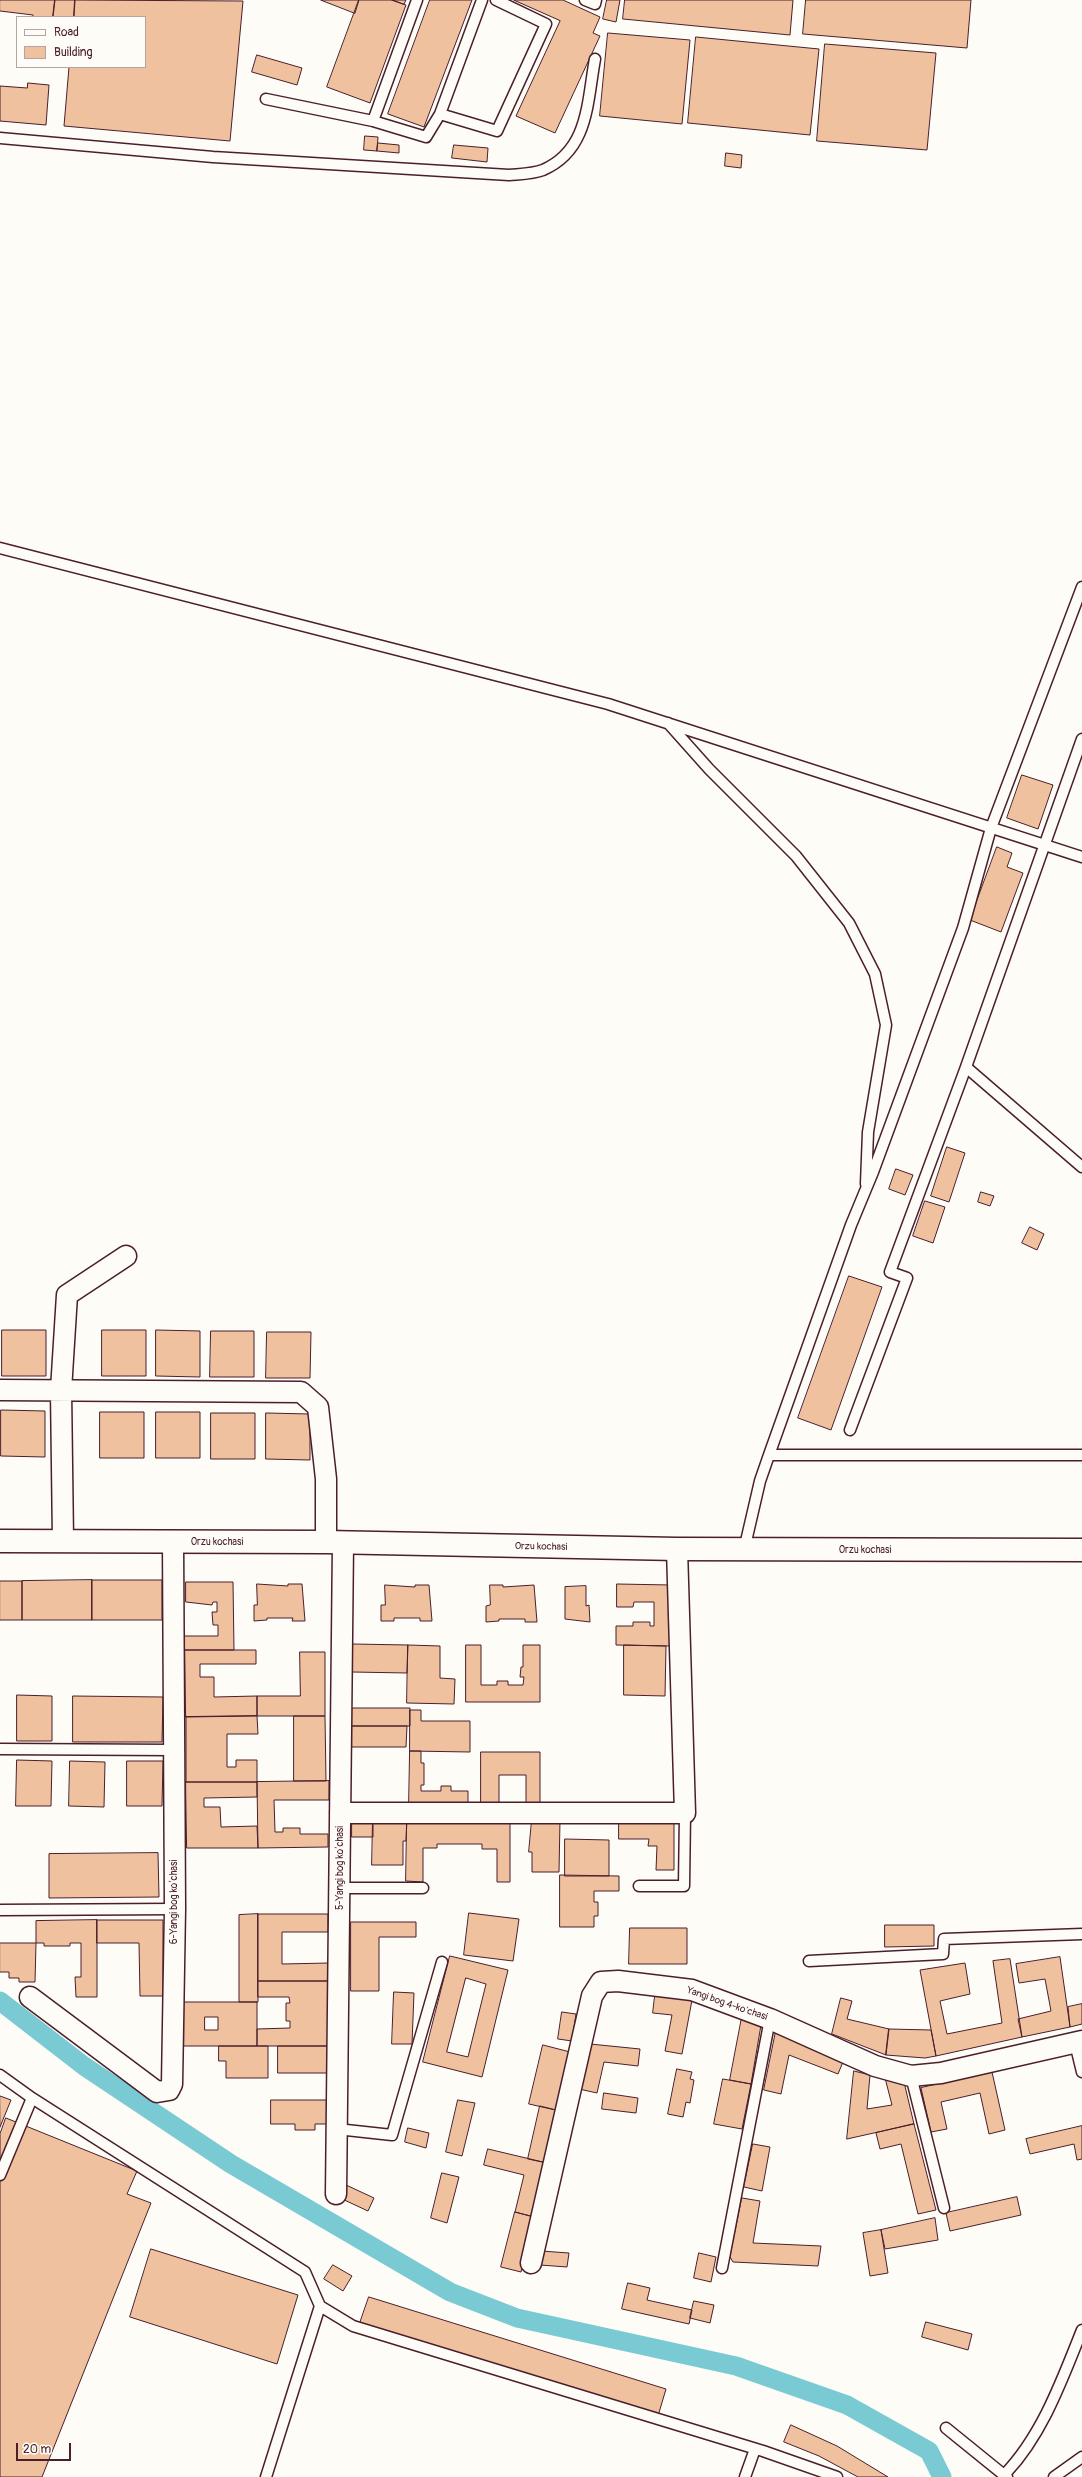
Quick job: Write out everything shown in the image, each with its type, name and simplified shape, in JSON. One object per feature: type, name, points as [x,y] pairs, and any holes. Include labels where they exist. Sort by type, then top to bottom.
[{"type":"main road","name":"Orzu kochasi","points":[[0,1541],[334,1542],[744,1550],[1082,1550]]},
{"type":"street","points":[[63,1541],[61,1390],[67,1295],[126,1256]]},
{"type":"street","name":"5-Yangi bog koʼchasi","points":[[0,1390],[301,1392],[318,1407],[334,1542],[340,1813],[338,2129],[336,2194]]},
{"type":"street","name":"6-Yangi bog koʼchasi","points":[[30,1997],[157,2092],[169,2090],[172,2084],[175,1909],[173,1542]]},
{"type":"street","points":[[340,1813],[685,1813],[677,1549]]},
{"type":"street","name":"Yangi bog 4-koʼchasi","points":[[531,2263],[592,1996],[602,1982],[618,1981],[692,1990],[770,2019],[876,2066],[911,2076],[941,2073],[1078,2042]]},
{"type":"lane","points":[[373,121],[418,0]]},
{"type":"lane","points":[[266,99],[373,121],[426,137],[440,114],[482,0]]},
{"type":"lane","points":[[440,114],[497,131],[546,24],[496,0]]},
{"type":"lane","points":[[585,0],[595,4],[596,0]]},
{"type":"lane","points":[[0,138],[221,158],[509,175],[542,170],[568,154],[581,132],[595,59]]},
{"type":"lane","points":[[0,548],[608,704],[1082,857]]},
{"type":"lane","points":[[744,1550],[760,1481],[850,1224],[865,1190],[963,928],[991,828],[1082,587]]},
{"type":"lane","points":[[668,723],[709,769],[796,856],[849,924],[875,974],[886,1025],[868,1132],[865,1190]]},
{"type":"lane","points":[[850,1430],[907,1278],[890,1272],[1046,846],[1082,739]]},
{"type":"lane","points":[[966,1067],[1082,1167]]},
{"type":"lane","points":[[769,1455],[1082,1455]]},
{"type":"lane","points":[[0,1749],[173,1750]]},
{"type":"lane","points":[[639,1886],[684,1886],[685,1813]]},
{"type":"lane","points":[[340,1888],[423,1888]]},
{"type":"lane","points":[[0,1910],[175,1909]]},
{"type":"lane","points":[[809,1961],[943,1954],[944,1939],[1082,1934]]},
{"type":"lane","points":[[338,2129],[392,2135],[442,1962]]},
{"type":"lane","points":[[722,2268],[770,2019]]},
{"type":"lane","points":[[1078,2042],[1082,2072]]},
{"type":"lane","points":[[0,2075],[32,2098],[305,2272],[320,2306],[353,2326],[755,2448],[837,2477]]},
{"type":"lane","points":[[911,2076],[944,2208]]},
{"type":"lane","points":[[0,2176],[32,2098]]},
{"type":"lane","points":[[266,2477],[320,2306]]},
{"type":"lane","points":[[946,2428],[1006,2476],[1036,2434],[1082,2330]]},
{"type":"lane","points":[[746,2477],[755,2448]]},
{"type":"lane","points":[[1054,2477],[1082,2457]]},
{"type":"building","points":[[0,0],[55,0],[53,16],[33,16],[0,11]]},
{"type":"building","points":[[55,0],[75,0],[74,16],[53,16]]},
{"type":"building","points":[[75,0],[243,1],[230,141],[64,126],[69,68],[146,68],[146,16],[74,16]]},
{"type":"building","points":[[321,0],[359,0],[355,13]]},
{"type":"building","points":[[359,0],[392,0],[406,5],[370,103],[327,87]]},
{"type":"building","points":[[392,0],[406,0],[404,4]]},
{"type":"building","points":[[430,0],[472,0],[424,127],[388,114]]},
{"type":"building","points":[[514,0],[563,0],[600,17],[593,33],[600,36],[555,133],[516,116],[560,21]]},
{"type":"building","points":[[607,0],[620,0],[616,22],[603,19]]},
{"type":"building","points":[[625,0],[793,0],[790,35],[623,19]]},
{"type":"building","points":[[806,0],[971,0],[967,48],[803,34]]},
{"type":"building","points":[[608,33],[690,40],[682,124],[600,116]]},
{"type":"building","points":[[696,37],[819,49],[810,135],[688,123]]},
{"type":"building","points":[[825,44],[936,53],[927,150],[817,141]]},
{"type":"building","points":[[257,55],[302,68],[297,85],[252,72]]},
{"type":"building","points":[[28,83],[49,85],[46,125],[0,121],[0,86],[27,88]]},
{"type":"building","points":[[365,136],[378,137],[377,151],[364,150]]},
{"type":"building","points":[[378,143],[399,145],[399,153],[377,151]]},
{"type":"building","points":[[454,145],[488,148],[487,162],[452,158]]},
{"type":"building","points":[[726,153],[742,155],[741,168],[725,166]]},
{"type":"building","points":[[1022,775],[1053,785],[1038,829],[1007,818]]},
{"type":"building","points":[[997,847],[1012,853],[1007,867],[1023,873],[1001,932],[970,920]]},
{"type":"building","points":[[947,1147],[965,1153],[949,1202],[931,1196]]},
{"type":"building","points":[[896,1169],[913,1175],[905,1195],[889,1189]]},
{"type":"building","points":[[981,1192],[994,1196],[990,1206],[978,1202]]},
{"type":"building","points":[[925,1201],[945,1207],[933,1243],[913,1236]]},
{"type":"building","points":[[1030,1227],[1044,1234],[1037,1250],[1022,1243]]},
{"type":"building","points":[[849,1276],[882,1287],[831,1430],[798,1418]]},
{"type":"building","points":[[2,1330],[46,1330],[46,1376],[2,1376]]},
{"type":"building","points":[[102,1330],[146,1330],[146,1376],[102,1376]]},
{"type":"building","points":[[156,1330],[200,1331],[200,1377],[156,1376]]},
{"type":"building","points":[[211,1331],[254,1331],[254,1377],[210,1377]]},
{"type":"building","points":[[267,1332],[311,1332],[310,1378],[266,1378]]},
{"type":"building","points":[[1,1410],[45,1411],[45,1457],[1,1456]]},
{"type":"building","points":[[100,1412],[144,1412],[144,1458],[100,1458]]},
{"type":"building","points":[[156,1412],[200,1412],[200,1458],[156,1458]]},
{"type":"building","points":[[211,1413],[255,1413],[255,1459],[211,1459]]},
{"type":"building","points":[[266,1413],[310,1414],[310,1460],[266,1459]]},
{"type":"building","points":[[92,1580],[162,1580],[162,1620],[92,1620]]},
{"type":"building","points":[[92,1580],[92,1620],[22,1620],[22,1581]]},
{"type":"building","points":[[0,1581],[22,1581],[22,1620],[0,1620]]},
{"type":"building","points":[[186,1582],[233,1582],[234,1650],[181,1650],[180,1636],[218,1636],[218,1625],[213,1625],[212,1612],[217,1612],[217,1602],[213,1602],[212,1605],[186,1602]]},
{"type":"building","points":[[257,1584],[288,1586],[288,1584],[302,1584],[305,1621],[292,1621],[293,1618],[267,1618],[267,1620],[254,1621],[254,1605],[257,1605]]},
{"type":"building","points":[[617,1584],[671,1585],[670,1646],[616,1645],[616,1626],[633,1626],[633,1622],[650,1622],[650,1626],[654,1626],[654,1602],[634,1602],[633,1607],[617,1607]]},
{"type":"building","points":[[385,1585],[415,1587],[415,1585],[429,1585],[432,1621],[420,1621],[420,1618],[394,1618],[394,1621],[381,1621],[381,1605],[385,1605]]},
{"type":"building","points":[[490,1585],[503,1585],[503,1587],[534,1585],[537,1622],[525,1622],[525,1619],[499,1619],[499,1621],[486,1622],[486,1606],[490,1605]]},
{"type":"building","points":[[586,1586],[586,1606],[589,1605],[590,1622],[565,1619],[565,1587]]},
{"type":"building","points":[[353,1644],[408,1645],[407,1673],[352,1672]]},
{"type":"building","points":[[408,1645],[440,1646],[440,1678],[455,1679],[454,1704],[407,1703]]},
{"type":"building","points":[[466,1645],[481,1645],[481,1685],[497,1685],[497,1681],[508,1681],[508,1685],[523,1685],[524,1677],[520,1677],[521,1667],[523,1667],[523,1645],[540,1645],[540,1702],[466,1702]]},
{"type":"building","points":[[624,1645],[666,1646],[665,1696],[624,1695]]},
{"type":"building","points":[[185,1650],[256,1650],[256,1664],[200,1664],[200,1677],[214,1677],[214,1697],[257,1696],[257,1716],[186,1717]]},
{"type":"building","points":[[300,1652],[325,1652],[325,1716],[257,1716],[257,1696],[300,1696]]},
{"type":"building","points":[[17,1695],[52,1696],[52,1741],[17,1741]]},
{"type":"building","points":[[73,1696],[163,1697],[162,1742],[73,1742]]},
{"type":"building","points":[[352,1708],[410,1708],[410,1726],[352,1726]]},
{"type":"building","points":[[410,1710],[421,1710],[421,1721],[470,1721],[470,1752],[410,1751]]},
{"type":"building","points":[[257,1716],[258,1734],[227,1734],[227,1767],[236,1767],[236,1760],[257,1760],[257,1782],[186,1782],[186,1717]]},
{"type":"building","points":[[294,1716],[325,1716],[326,1781],[294,1781]]},
{"type":"building","points":[[352,1726],[407,1726],[406,1747],[352,1747]]},
{"type":"building","points":[[410,1751],[421,1751],[421,1763],[424,1763],[424,1785],[421,1785],[421,1791],[441,1791],[441,1786],[451,1786],[451,1791],[468,1791],[468,1806],[409,1805]]},
{"type":"building","points":[[481,1752],[540,1752],[540,1808],[526,1808],[526,1775],[499,1775],[499,1808],[481,1808]]},
{"type":"building","points":[[17,1760],[52,1761],[51,1806],[16,1806]]},
{"type":"building","points":[[70,1761],[105,1762],[104,1807],[69,1806]]},
{"type":"building","points":[[127,1761],[163,1761],[162,1806],[127,1806]]},
{"type":"building","points":[[329,1781],[329,1800],[274,1800],[275,1832],[283,1832],[283,1828],[300,1828],[300,1834],[328,1834],[328,1847],[258,1848],[257,1782]]},
{"type":"building","points":[[186,1782],[257,1782],[257,1797],[204,1798],[204,1807],[220,1807],[221,1827],[257,1826],[258,1848],[187,1848]]},
{"type":"building","points":[[373,1819],[407,1819],[406,1841],[403,1841],[403,1865],[372,1865]]},
{"type":"building","points":[[407,1819],[510,1820],[510,1882],[497,1882],[497,1849],[482,1849],[482,1844],[437,1844],[437,1848],[423,1848],[423,1882],[406,1881]]},
{"type":"building","points":[[532,1820],[560,1820],[559,1872],[532,1872],[532,1852],[529,1852]]},
{"type":"building","points":[[619,1820],[674,1821],[674,1870],[656,1870],[657,1846],[648,1846],[649,1839],[619,1839]]},
{"type":"building","points":[[352,1822],[373,1822],[373,1837],[352,1837]]},
{"type":"building","points":[[565,1839],[609,1840],[609,1876],[565,1876]]},
{"type":"building","points":[[158,1853],[159,1897],[49,1898],[49,1854]]},
{"type":"building","points":[[560,1875],[619,1876],[619,1891],[594,1891],[594,1902],[598,1902],[598,1916],[594,1916],[594,1927],[560,1927]]},
{"type":"building","points":[[469,1913],[519,1919],[513,1961],[464,1955]]},
{"type":"building","points":[[258,1914],[258,2002],[239,2002],[239,1915]]},
{"type":"building","points":[[258,1914],[328,1914],[328,1932],[282,1932],[282,1964],[329,1963],[329,1981],[258,1981]]},
{"type":"building","points":[[97,1920],[97,1997],[76,1997],[75,1977],[81,1977],[81,1943],[70,1943],[70,1946],[44,1946],[44,1943],[36,1943],[36,1921]]},
{"type":"building","points":[[97,1920],[163,1920],[163,1996],[140,1996],[139,1943],[97,1943]]},
{"type":"building","points":[[351,1922],[416,1922],[416,1937],[379,1937],[379,1991],[351,1991]]},
{"type":"building","points":[[885,1925],[934,1925],[934,1946],[885,1947]]},
{"type":"building","points":[[630,1928],[687,1928],[687,1964],[629,1964]]},
{"type":"building","points":[[0,1943],[36,1943],[35,1982],[19,1982],[19,1978],[9,1978],[9,1972],[0,1972]]},
{"type":"building","points":[[450,1956],[508,1970],[482,2077],[423,2062]],"holes":[[[466,1978],[486,1984],[468,2057],[447,2052]]]},
{"type":"building","points":[[1060,1957],[1070,2027],[1022,2037],[1018,2019],[1051,2011],[1045,1979],[1019,1983],[1016,1964]]},
{"type":"building","points":[[1010,1959],[1022,2037],[936,2056],[920,1970],[965,1963],[970,1994],[940,2001],[947,2034],[1002,2023],[993,1961]]},
{"type":"building","points":[[258,1981],[329,1981],[329,2046],[257,2046],[257,2029],[290,2028],[290,2021],[286,2021],[286,2003],[290,2003],[289,1997],[258,1997]]},
{"type":"building","points":[[394,1992],[414,1993],[412,2044],[392,2044]]},
{"type":"building","points":[[655,1996],[692,2000],[682,2054],[665,2051],[672,2015],[653,2013]]},
{"type":"building","points":[[841,1998],[852,2001],[847,2019],[889,2029],[886,2055],[832,2034]]},
{"type":"building","points":[[184,2002],[257,2002],[257,2046],[184,2046]],"holes":[[[205,2017],[218,2017],[218,2030],[205,2030]]]},
{"type":"building","points":[[1082,2004],[1082,2024],[1070,2027],[1068,2007]]},
{"type":"building","points":[[562,2012],[576,2014],[572,2041],[558,2039]]},
{"type":"building","points":[[742,2017],[761,2025],[751,2084],[730,2080]]},
{"type":"building","points":[[889,2029],[931,2030],[936,2056],[925,2058],[886,2055]]},
{"type":"building","points":[[776,2031],[845,2057],[838,2074],[789,2055],[781,2094],[764,2090]]},
{"type":"building","points":[[590,2044],[640,2049],[638,2066],[604,2062],[597,2093],[579,2089]]},
{"type":"building","points":[[543,2045],[574,2053],[560,2111],[529,2104]]},
{"type":"building","points":[[219,2046],[268,2046],[268,2078],[226,2078],[226,2061],[219,2061]]},
{"type":"building","points":[[278,2046],[329,2046],[329,2073],[278,2073]]},
{"type":"building","points":[[677,2069],[692,2072],[690,2079],[694,2080],[690,2103],[686,2102],[683,2117],[668,2114]]},
{"type":"building","points":[[854,2071],[870,2075],[867,2109],[892,2105],[885,2078],[904,2082],[914,2124],[847,2139]]},
{"type":"building","points":[[992,2072],[1005,2130],[989,2134],[980,2093],[941,2102],[947,2129],[931,2132],[921,2088]]},
{"type":"building","points":[[723,2079],[751,2084],[742,2129],[714,2124]]},
{"type":"building","points":[[604,2093],[638,2098],[636,2113],[602,2109]]},
{"type":"building","points":[[0,2096],[11,2100],[0,2127]]},
{"type":"building","points":[[271,2100],[329,2100],[328,2124],[315,2124],[315,2130],[295,2130],[295,2124],[271,2124]]},
{"type":"building","points":[[458,2100],[475,2103],[462,2156],[446,2152]]},
{"type":"building","points":[[540,2106],[560,2111],[547,2163],[528,2159]]},
{"type":"building","points":[[6,2118],[137,2171],[127,2194],[151,2203],[42,2477],[0,2477],[0,2134]]},
{"type":"building","points":[[914,2124],[936,2210],[918,2214],[901,2144],[880,2149],[876,2133]]},
{"type":"building","points":[[1082,2126],[1082,2159],[1077,2160],[1074,2144],[1030,2154],[1026,2139]]},
{"type":"building","points":[[408,2128],[429,2133],[426,2148],[405,2142]]},
{"type":"building","points":[[753,2144],[770,2147],[762,2191],[744,2187]]},
{"type":"building","points":[[488,2149],[547,2163],[534,2217],[515,2212],[524,2175],[484,2165]]},
{"type":"building","points":[[442,2173],[459,2177],[447,2223],[431,2218]]},
{"type":"building","points":[[346,2185],[374,2198],[368,2211],[340,2198]]},
{"type":"building","points":[[1017,2197],[1021,2215],[950,2231],[946,2213]]},
{"type":"building","points":[[742,2198],[760,2201],[753,2243],[821,2246],[818,2266],[733,2262],[730,2257]]},
{"type":"building","points":[[515,2212],[534,2217],[521,2272],[501,2267]]},
{"type":"building","points":[[935,2218],[938,2240],[885,2249],[881,2230]]},
{"type":"building","points":[[881,2230],[888,2273],[870,2276],[863,2233]]},
{"type":"building","points":[[151,2249],[298,2295],[277,2364],[130,2317]]},
{"type":"building","points":[[541,2251],[569,2253],[567,2267],[540,2265]]},
{"type":"building","points":[[699,2253],[716,2257],[711,2282],[694,2278]]},
{"type":"building","points":[[333,2265],[352,2276],[343,2291],[324,2279]]},
{"type":"building","points":[[628,2283],[650,2288],[647,2300],[692,2310],[689,2324],[622,2309]]},
{"type":"building","points":[[369,2297],[666,2389],[658,2416],[360,2323]]},
{"type":"building","points":[[694,2301],[714,2305],[710,2323],[690,2318]]},
{"type":"building","points":[[926,2322],[972,2334],[968,2350],[922,2337]]},
{"type":"building","points":[[791,2425],[837,2446],[888,2477],[858,2477],[819,2456],[784,2442]]},
{"type":"waterway","points":[[0,2001],[84,2066],[231,2164],[450,2292],[517,2318],[736,2366],[847,2405],[929,2451],[942,2477]]}]
